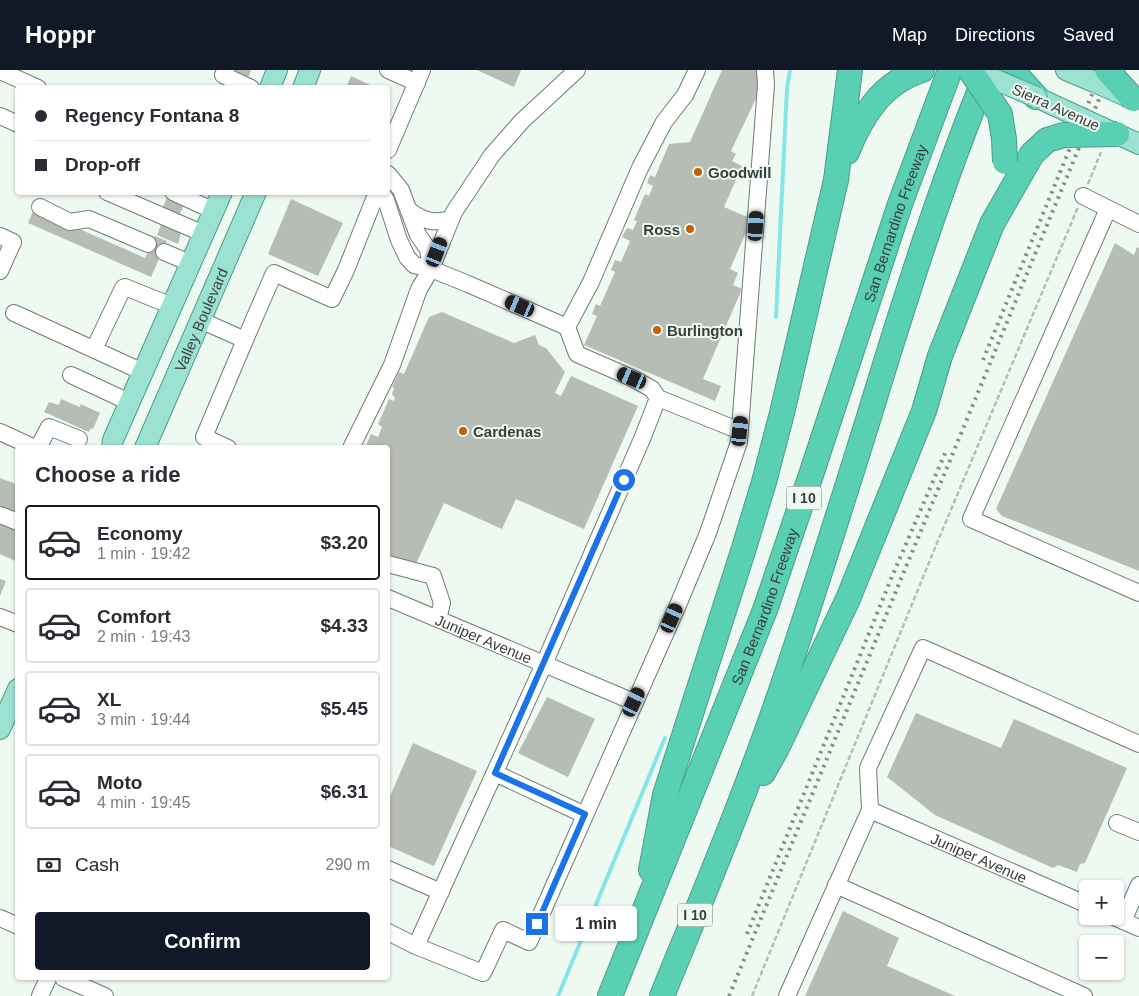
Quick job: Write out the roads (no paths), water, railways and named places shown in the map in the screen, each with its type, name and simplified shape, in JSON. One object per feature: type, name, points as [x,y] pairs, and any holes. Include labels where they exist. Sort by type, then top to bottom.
[{"type":"highway","points":[[641,921],[665,795],[764,482],[782,413],[836,180],[850,70]]},
{"type":"highway","points":[[836,180],[860,122],[870,108],[887,89],[909,74],[922,70]]},
{"type":"highway","name":"San Bernardino Freeway","points":[[610,996],[766,610],[900,204],[950,70]]},
{"type":"highway","points":[[972,70],[1000,114],[1004,139],[1005,162],[992,224]]},
{"type":"highway","name":"I 10","points":[[662,996],[728,835],[784,682],[838,516],[920,250],[966,122],[988,70]]},
{"type":"highway","points":[[1012,70],[1036,97]]},
{"type":"highway","points":[[1099,76],[1136,100]]},
{"type":"highway","points":[[728,835],[777,748],[848,599],[917,428],[940,356],[992,224],[1032,154],[1048,140],[1071,126],[1109,142]]},
{"type":"main road","points":[[304,85],[310,70]]},
{"type":"main road","name":"Sierra Avenue","points":[[972,70],[1036,97],[1071,126]]},
{"type":"main road","points":[[1066,70],[1099,76]]},
{"type":"main road","name":"Sierra Avenue","points":[[1109,142],[1139,144]]},
{"type":"main road","name":"Valley Boulevard","points":[[146,445],[255,195]]},
{"type":"main road","points":[[112,445],[142,372],[218,202]]},
{"type":"main road","points":[[0,729],[15,695]]},
{"type":"street","points":[[226,70],[224,75],[246,85]]},
{"type":"street","points":[[388,70],[420,77],[390,145]]},
{"type":"street","points":[[352,445],[392,365],[419,289],[431,269],[454,212],[492,155],[522,121],[577,70]]},
{"type":"street","points":[[567,327],[591,282],[640,168],[664,122],[685,95],[697,70]]},
{"type":"street","points":[[390,933],[416,946],[483,973],[503,930],[529,942],[678,604],[708,533],[739,442],[766,85],[765,70]]},
{"type":"street","points":[[0,71],[31,85]]},
{"type":"street","points":[[0,116],[15,123]]},
{"type":"street","points":[[390,176],[401,190],[418,235],[428,250],[431,269]]},
{"type":"street","points":[[114,195],[204,234]]},
{"type":"street","points":[[186,195],[218,202]]},
{"type":"street","points":[[221,445],[204,437],[274,274],[332,299],[346,270],[376,195]]},
{"type":"street","points":[[383,195],[407,257],[414,265],[431,269],[567,327],[577,354],[632,378],[652,389],[658,398],[740,431]]},
{"type":"street","points":[[1083,196],[1139,224]]},
{"type":"street","points":[[40,206],[70,222],[89,219],[148,244]]},
{"type":"street","points":[[1108,209],[971,519],[1139,592]]},
{"type":"street","points":[[410,211],[425,221],[434,222],[451,219]]},
{"type":"street","points":[[0,236],[13,242],[0,271]]},
{"type":"street","points":[[164,252],[190,263]]},
{"type":"street","points":[[94,350],[123,288],[125,287],[172,306]]},
{"type":"street","points":[[14,313],[142,372]]},
{"type":"street","points":[[200,320],[245,340]]},
{"type":"street","points":[[71,375],[129,402]]},
{"type":"street","points":[[416,946],[544,664],[658,398]]},
{"type":"street","points":[[38,445],[49,427],[79,439]]},
{"type":"street","points":[[0,432],[29,445]]},
{"type":"street","points":[[0,515],[15,521]]},
{"type":"street","points":[[390,565],[433,576],[442,603],[438,619]]},
{"type":"street","name":"Juniper Avenue","points":[[390,599],[634,702]]},
{"type":"street","points":[[0,617],[15,623]]},
{"type":"street","points":[[787,996],[870,810],[868,768],[923,648],[1139,744]]},
{"type":"street","points":[[495,773],[585,814]]},
{"type":"street","name":"Juniper Avenue","points":[[870,810],[1079,901]]},
{"type":"street","points":[[1117,823],[1139,832]]},
{"type":"street","points":[[390,870],[441,892]]},
{"type":"street","points":[[836,885],[1084,996]]},
{"type":"street","points":[[1124,909],[1139,885]]},
{"type":"street","points":[[0,918],[15,925]]},
{"type":"street","points":[[1124,922],[1139,928]]},
{"type":"street","points":[[40,996],[47,980]]},
{"type":"street","points":[[69,980],[105,996]]},
{"type":"waterway","points":[[776,317],[787,88],[790,70]]},
{"type":"waterway","points":[[558,996],[665,738]]},
{"type":"railway","points":[[983,360],[1102,70]]},
{"type":"railway","points":[[729,996],[1111,70]]},
{"type":"railway","points":[[747,934],[891,579],[946,451]]},
{"type":"place","name":"Goodwill","points":[[698,172]]},
{"type":"place","name":"Ross","points":[[690,229]]},
{"type":"place","name":"Burlington","points":[[657,330]]},
{"type":"place","name":"Cardenas","points":[[463,431]]}]
